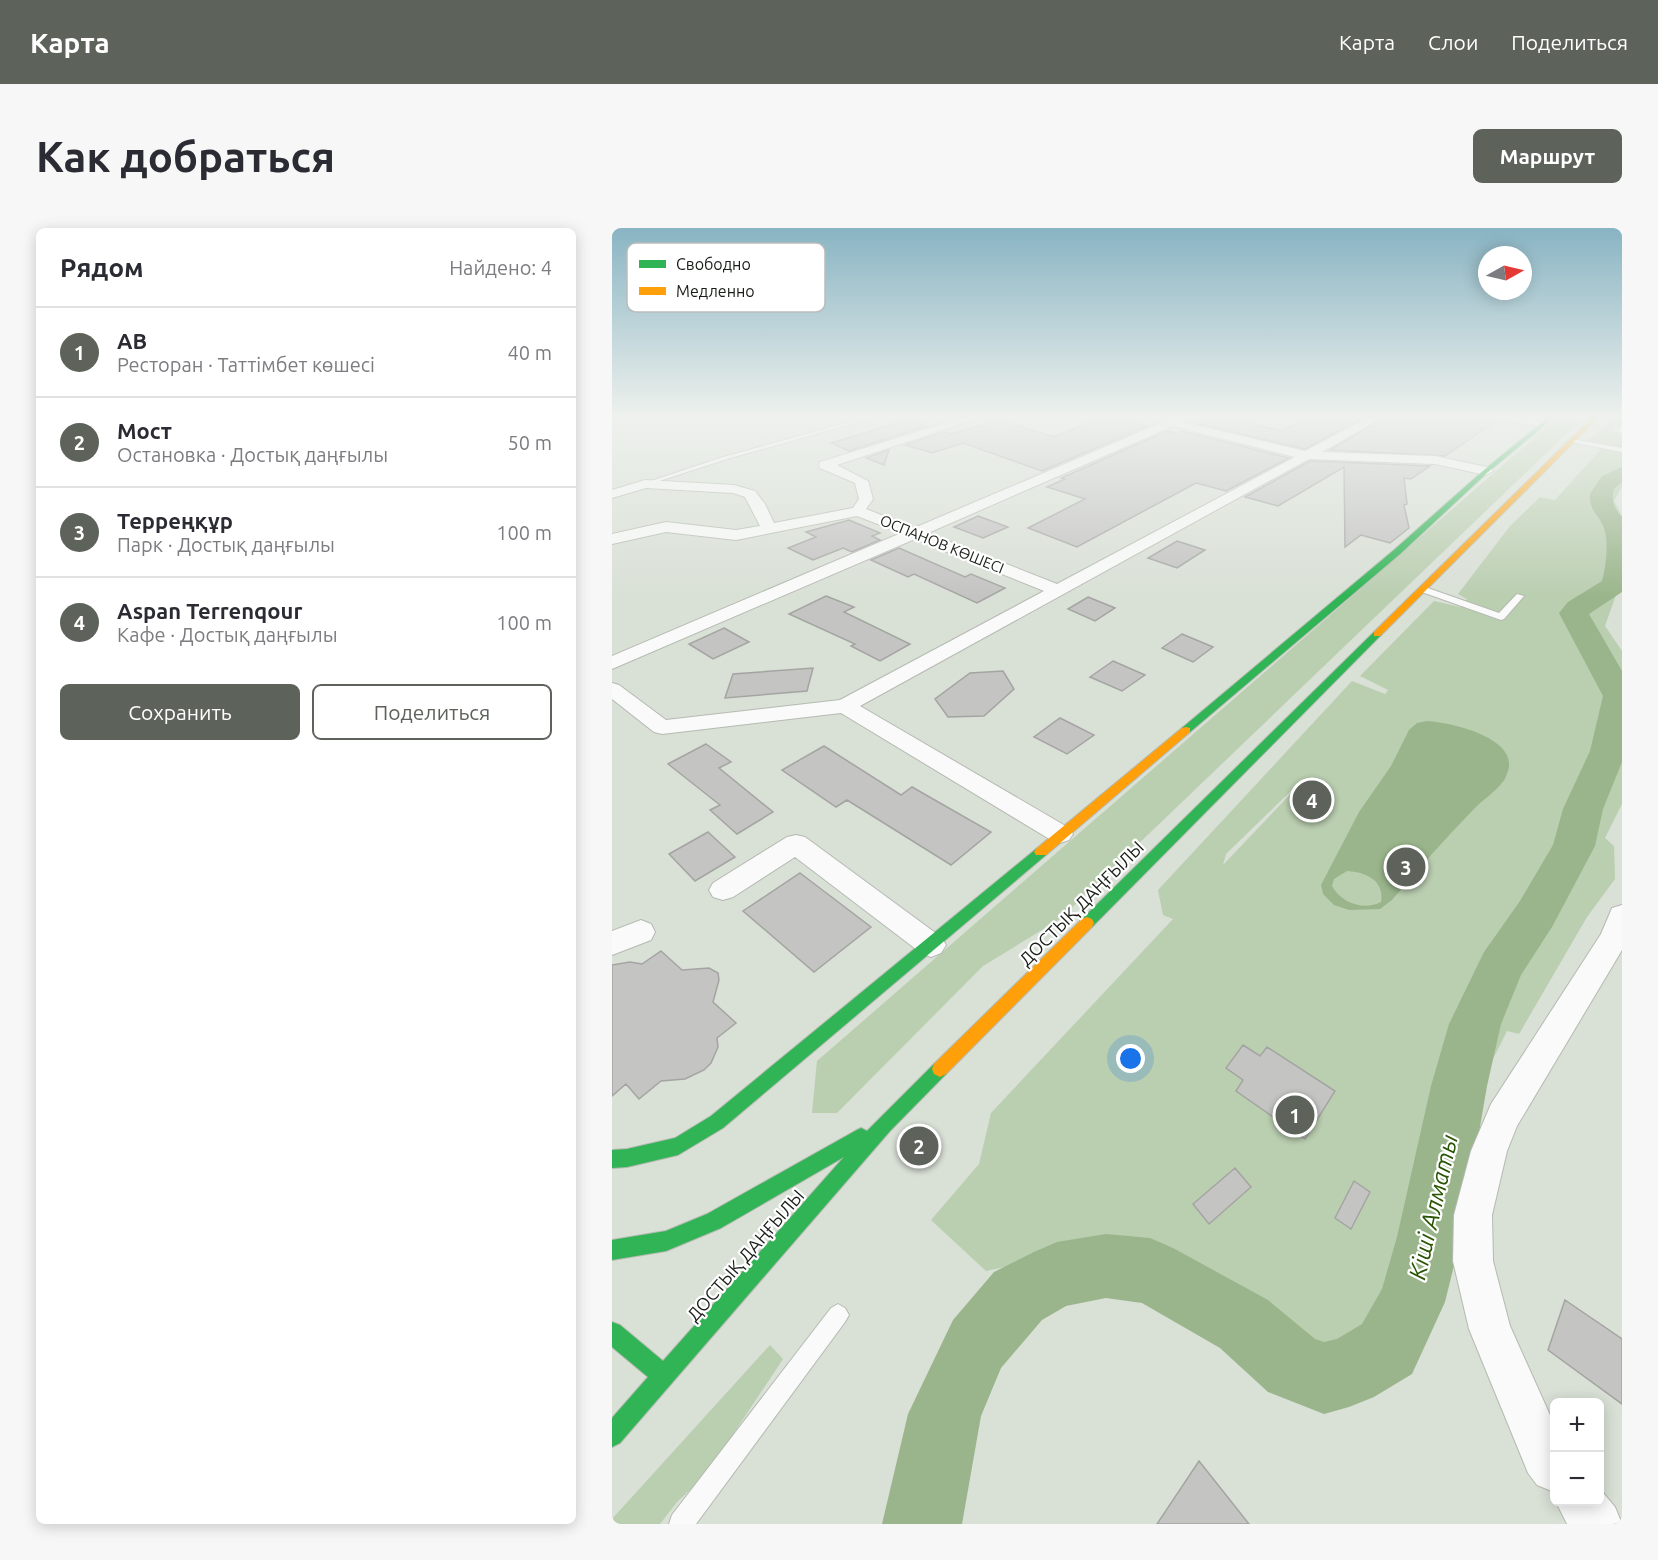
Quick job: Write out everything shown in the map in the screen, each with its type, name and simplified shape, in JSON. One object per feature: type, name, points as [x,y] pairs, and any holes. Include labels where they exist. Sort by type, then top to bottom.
[{"type":"main road","points":[[612,1159],[627,1158],[678,1146],[717,1122],[931,945],[1397,552],[1480,476]]},
{"type":"main road","name":"ДОСТЫҚ ДАҢҒЫЛЫ","points":[[612,1435],[884,1125],[1536,476]]},
{"type":"main road","points":[[612,1250],[666,1241],[714,1221],[884,1125]]},
{"type":"main road","points":[[612,1333],[664,1376]]},
{"type":"street","points":[[851,476],[861,481],[866,498],[858,511]]},
{"type":"street","points":[[612,663],[1045,476]]},
{"type":"street","points":[[612,689],[662,727],[844,706],[1265,476]]},
{"type":"street","points":[[612,495],[645,484],[734,489],[750,494],[758,504],[769,528]]},
{"type":"street","name":"ОСПАНОВ КӨШЕСІ","points":[[612,539],[666,527],[736,535],[858,511],[1057,590]]},
{"type":"street","points":[[844,706],[1060,834]]},
{"type":"street","points":[[723,890],[796,844],[931,945]]},
{"type":"street","points":[[1550,1463],[1545,1456],[1490,1329],[1473,1261],[1473,1215],[1489,1151],[1503,1116],[1614,938],[1622,916]]},
{"type":"street","points":[[612,943],[641,932]]},
{"type":"street","points":[[1583,1506],[1598,1524]]},
{"type":"lane","points":[[645,484],[668,476]]},
{"type":"lane","points":[[1422,589],[1501,616],[1520,596]]},
{"type":"lane","points":[[681,1524],[838,1315]]},
{"type":"shaded area","points":[[1490,476],[1522,476],[1060,919],[983,966],[837,1113],[812,1113],[817,1061]]},
{"type":"shaded area","points":[[1576,476],[1622,476],[1622,487],[1614,501],[1622,516],[1622,578],[1605,626],[1622,651],[1622,804],[1605,838],[1614,846],[1615,879],[1587,917],[1519,1034],[1507,1031],[1417,1210],[1374,1329],[1308,1353],[1177,1257],[1069,1253],[986,1271],[931,1220],[979,1164],[991,1113],[1173,919],[1163,915],[1158,890],[1352,681],[1385,694],[1388,690],[1360,676],[1434,601],[1460,607],[1467,599],[1458,594],[1510,526],[1540,497],[1555,500]],"holes":[[[1301,781],[1302,782],[1223,865],[1226,854]]]},
{"type":"shaded area","points":[[1427,721],[1449,724],[1490,739],[1507,755],[1509,766],[1505,779],[1451,833],[1392,900],[1380,909],[1349,910],[1334,905],[1323,894],[1321,885],[1359,812],[1391,766],[1409,730],[1417,723]],"holes":[[[1347,871],[1367,875],[1377,883],[1380,888],[1381,902],[1367,906],[1354,904],[1341,897],[1332,886],[1334,879]]]},
{"type":"shaded area","points":[[770,1345],[783,1359],[706,1475],[677,1502],[660,1524],[612,1524],[612,1519]]},
{"type":"building","points":[[1254,476],[1226,491],[1196,483],[1077,547],[1028,528],[1085,499],[1047,487],[1065,479],[1061,478]]},
{"type":"building","points":[[1282,476],[1328,476],[1278,506],[1245,497]]},
{"type":"building","points":[[1344,476],[1415,476],[1411,479],[1404,478],[1407,504],[1404,505],[1409,528],[1390,543],[1361,535],[1345,547]]},
{"type":"building","points":[[978,516],[1008,527],[983,538],[954,527]]},
{"type":"building","points":[[849,520],[880,533],[872,536],[880,540],[852,552],[843,548],[813,560],[788,548],[816,537],[806,532]]},
{"type":"building","points":[[1177,541],[1205,550],[1177,568],[1148,558]]},
{"type":"building","points":[[899,548],[965,577],[971,574],[1005,588],[977,603],[914,574],[908,577],[871,560]]},
{"type":"building","points":[[826,596],[854,607],[844,612],[910,644],[880,661],[851,646],[855,644],[789,614]]},
{"type":"building","points":[[1088,597],[1115,608],[1095,621],[1068,609]]},
{"type":"building","points":[[724,628],[749,642],[713,659],[689,644]]},
{"type":"building","points":[[1182,634],[1213,647],[1193,662],[1162,648]]},
{"type":"building","points":[[1113,661],[1145,675],[1122,691],[1090,677]]},
{"type":"building","points":[[813,668],[807,691],[725,698],[733,674]]},
{"type":"building","points":[[1003,671],[1014,689],[984,716],[948,717],[935,699],[970,673]]},
{"type":"building","points":[[1060,718],[1094,735],[1067,754],[1034,737]]},
{"type":"building","points":[[706,744],[731,762],[719,768],[773,812],[737,834],[710,810],[720,805],[668,764]]},
{"type":"building","points":[[824,746],[901,795],[912,787],[991,832],[951,865],[847,800],[836,807],[782,770]]},
{"type":"building","points":[[708,832],[735,857],[695,881],[669,854]]},
{"type":"building","points":[[800,873],[871,927],[814,972],[743,911]]},
{"type":"building","points":[[661,951],[682,970],[709,968],[718,973],[719,980],[713,1002],[736,1023],[717,1038],[718,1047],[711,1063],[704,1070],[685,1079],[661,1081],[639,1099],[626,1084],[612,1096],[612,965],[630,962],[642,964]]},
{"type":"building","points":[[1243,1045],[1260,1056],[1267,1047],[1335,1091],[1305,1139],[1236,1091],[1243,1080],[1226,1068]]},
{"type":"building","points":[[1235,1168],[1251,1187],[1209,1224],[1193,1204]]},
{"type":"building","points":[[1354,1181],[1370,1192],[1351,1229],[1335,1218]]},
{"type":"building","points":[[1565,1300],[1622,1339],[1622,1404],[1548,1350]]},
{"type":"building","points":[[1199,1461],[1249,1524],[1157,1524]]},
{"type":"waterway","name":"Кіші Алматы","points":[[922,1524],[945,1414],[977,1344],[1018,1296],[1057,1275],[1106,1266],[1150,1271],[1244,1324],[1293,1367],[1324,1378],[1349,1372],[1387,1349],[1412,1302],[1429,1237],[1459,1086],[1475,1024],[1501,966],[1536,914],[1574,846],[1583,809],[1608,751],[1620,696],[1574,613],[1606,592],[1616,581],[1618,533],[1614,523],[1605,513],[1601,494],[1606,485],[1617,476]]},
{"type":"traffic: fast","points":[[1186,730],[1397,552],[1480,476]]},
{"type":"traffic: fast","points":[[1087,923],[1377,634]]},
{"type":"traffic: fast","points":[[612,1159],[627,1158],[678,1146],[717,1122],[1041,852]]},
{"type":"traffic: fast","points":[[612,1435],[884,1125],[940,1069]]},
{"type":"traffic: fast","points":[[612,1250],[666,1241],[714,1221],[861,1137]]},
{"type":"traffic: fast","points":[[612,1333],[664,1376]]},
{"type":"traffic: slow","points":[[1377,634],[1536,476]]},
{"type":"traffic: slow","points":[[1041,852],[1186,730]]},
{"type":"traffic: slow","points":[[940,1069],[1087,923]]},
{"type":"place","name":"Aspan Terrenqour","points":[[1312,800]]},
{"type":"place","name":"Терреңқұр","points":[[1406,867]]},
{"type":"place","name":"AB","points":[[1295,1115]]},
{"type":"place","name":"Мост","points":[[919,1146]]}]
